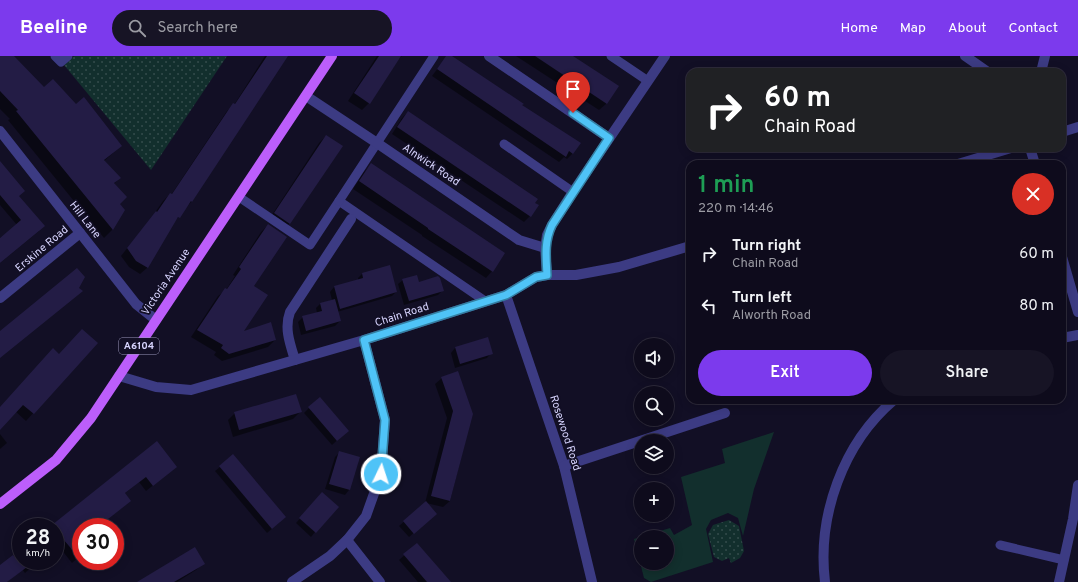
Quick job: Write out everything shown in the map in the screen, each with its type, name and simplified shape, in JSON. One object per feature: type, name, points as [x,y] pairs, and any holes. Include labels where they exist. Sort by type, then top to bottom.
[{"type":"main road","name":"Victoria Avenue","points":[[0,504],[56,460],[91,418],[332,56]]},
{"type":"street","points":[[489,56],[609,138]]},
{"type":"street","points":[[547,275],[545,248],[547,235],[552,225],[665,56]]},
{"type":"street","points":[[965,56],[982,68]]},
{"type":"street","points":[[1042,68],[1045,56]]},
{"type":"street","name":"Alnwick Road","points":[[306,96],[519,240],[545,248]]},
{"type":"street","points":[[1066,131],[1078,127]]},
{"type":"street","name":"Hill Lane","points":[[0,131],[136,304],[156,320]]},
{"type":"street","points":[[971,160],[998,152]]},
{"type":"street","points":[[295,360],[287,328],[287,319],[290,312],[351,218]]},
{"type":"street","name":"Erskine Road","points":[[0,298],[80,233]]},
{"type":"street","name":"Chain Road","points":[[119,376],[156,387],[191,390],[364,340],[506,295],[536,277],[547,275],[576,275],[619,267],[686,247]]},
{"type":"street","points":[[1066,271],[1078,312]]},
{"type":"street","name":"Rosewood Road","points":[[506,295],[564,466],[592,582]]},
{"type":"street","points":[[1066,337],[1078,335]]},
{"type":"street","points":[[292,582],[330,556],[347,540],[366,516],[381,474],[385,420],[364,340]]},
{"type":"street","points":[[825,582],[823,568],[829,510],[840,475],[862,436],[876,418],[890,404]]},
{"type":"street","points":[[564,466],[725,413]]},
{"type":"street","points":[[1059,582],[1078,485]]},
{"type":"street","points":[[347,540],[380,582]]},
{"type":"lane","points":[[55,56],[60,62],[68,56]]},
{"type":"lane","points":[[239,197],[310,245],[434,56]]},
{"type":"lane","points":[[612,56],[648,81]]},
{"type":"lane","points":[[504,144],[573,192]]},
{"type":"lane","points":[[339,201],[485,301]]},
{"type":"lane","points":[[1000,545],[1064,560]]},
{"type":"green space","points":[[74,56],[227,56],[151,170],[64,65]]},
{"type":"green space","points":[[774,432],[754,489],[743,536],[738,518],[728,513],[711,520],[706,529],[713,562],[651,582],[644,578],[642,570],[674,570],[674,535],[692,525],[681,477],[725,463],[722,449]]},
{"type":"green space","points":[[729,520],[739,526],[744,551],[740,558],[731,563],[729,558],[722,561],[714,557],[708,534],[713,525]]},
{"type":"building","points":[[0,56],[14,56],[44,87],[53,79],[76,104],[84,97],[122,146],[104,160],[121,178],[114,183],[127,197],[120,204],[125,210],[113,230],[16,111],[18,110],[0,91]]},
{"type":"building","points":[[267,56],[288,56],[192,202],[191,201],[180,218],[178,217],[148,268],[136,261],[127,248],[156,211],[157,212],[170,193],[172,194],[233,103],[235,104]]},
{"type":"building","points":[[379,56],[401,56],[370,104],[354,93]]},
{"type":"building","points":[[446,56],[452,56],[524,104],[522,105],[581,143],[573,154],[569,151],[566,157],[437,69]]},
{"type":"building","points":[[535,56],[573,56],[619,86],[607,104]]},
{"type":"building","points":[[408,111],[538,199],[535,203],[539,205],[531,217],[397,127]]},
{"type":"building","points":[[326,135],[343,146],[290,224],[274,213]]},
{"type":"building","points":[[0,161],[25,191],[19,196],[45,226],[0,263],[0,238],[21,220],[0,195]]},
{"type":"building","points":[[371,163],[505,253],[493,272],[359,181]]},
{"type":"building","points":[[268,224],[287,237],[254,286],[268,295],[244,331],[271,322],[276,340],[229,354],[221,348],[223,345],[197,330],[225,288],[227,289],[241,269],[239,267]]},
{"type":"building","points":[[390,265],[397,292],[340,309],[334,286],[363,278],[362,273]]},
{"type":"building","points":[[77,268],[85,277],[79,288],[83,291],[0,358],[0,331]]},
{"type":"building","points":[[417,275],[419,282],[438,276],[444,291],[409,301],[402,279]]},
{"type":"building","points":[[335,299],[341,321],[306,331],[302,316],[322,311],[320,303]]},
{"type":"building","points":[[82,329],[98,343],[34,414],[23,405],[0,430],[0,407],[53,348],[59,354]]},
{"type":"building","points":[[488,337],[493,354],[460,364],[455,347]]},
{"type":"building","points":[[458,371],[473,414],[450,501],[431,496],[453,411],[441,377]]},
{"type":"building","points":[[296,394],[302,412],[239,430],[234,412]]},
{"type":"building","points":[[320,397],[349,431],[337,441],[308,407]]},
{"type":"building","points":[[157,441],[177,467],[153,486],[146,477],[125,493],[131,501],[109,518],[72,518],[72,550],[64,540],[64,518],[61,518]]},
{"type":"building","points":[[339,451],[360,457],[350,490],[329,484]]},
{"type":"building","points":[[233,454],[286,517],[272,529],[219,466]]},
{"type":"building","points":[[322,492],[339,507],[316,533],[299,518]]},
{"type":"building","points":[[426,501],[437,514],[414,534],[403,521]]},
{"type":"building","points":[[417,543],[451,582],[427,582],[403,554]]},
{"type":"building","points":[[195,547],[205,564],[174,582],[137,582]]},
{"type":"building","points":[[12,556],[12,570],[23,570],[7,582],[0,582],[0,565]]},
{"type":"route","points":[[381,474],[385,420],[364,340],[506,295],[536,277],[547,275],[545,248],[547,235],[573,192],[609,138],[573,113]]}]
